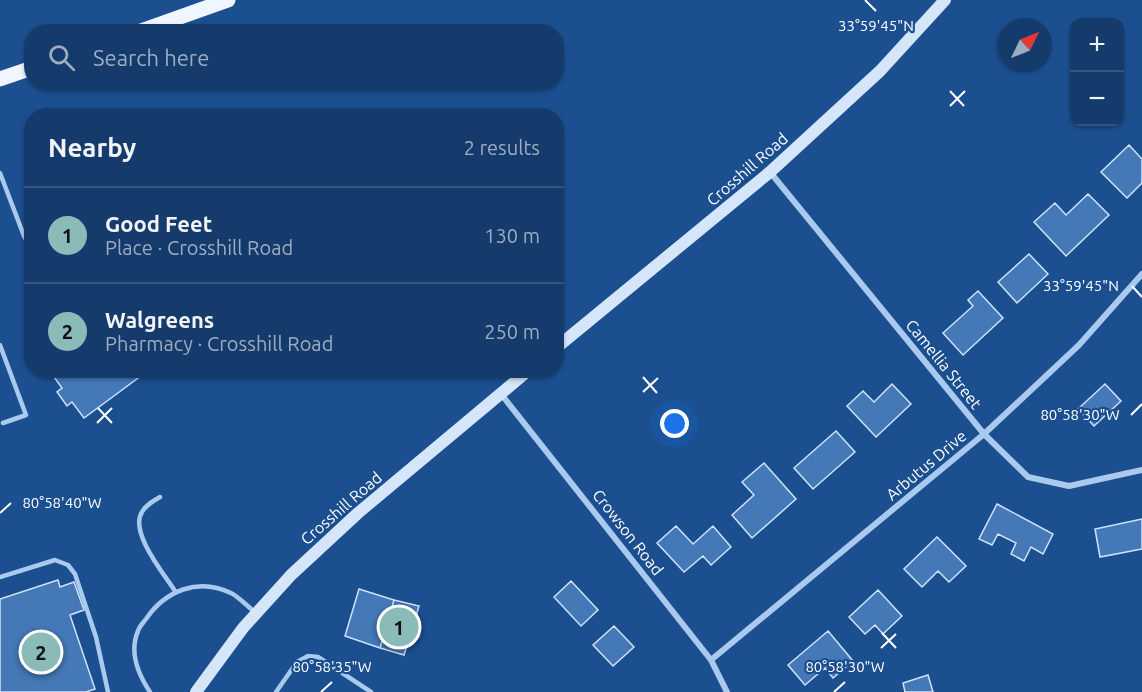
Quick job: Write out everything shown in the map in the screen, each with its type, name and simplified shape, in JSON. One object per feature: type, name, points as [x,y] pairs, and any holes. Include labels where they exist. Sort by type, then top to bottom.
[{"type":"main road","points":[[160,24],[228,0]]},
{"type":"main road","name":"Crosshill Road","points":[[564,341],[770,172],[880,71],[945,0]]},
{"type":"main road","points":[[0,79],[24,71]]},
{"type":"main road","name":"Crosshill Road","points":[[196,692],[243,628],[291,575],[350,521],[520,378]]},
{"type":"street","name":"Camellia Street","points":[[770,172],[984,434],[1028,477],[1069,486],[1142,470]]},
{"type":"street","name":"Arbutus Drive","points":[[711,660],[984,434],[1079,345],[1142,274]]},
{"type":"street","name":"Crowson Road","points":[[501,394],[711,660],[727,692]]},
{"type":"lane","points":[[0,173],[24,236]]},
{"type":"lane","points":[[0,345],[26,415],[1,424],[0,416]]},
{"type":"lane","points":[[160,497],[141,513],[138,526],[144,544],[175,591]]},
{"type":"lane","points":[[0,577],[56,560],[68,565],[75,574],[93,627],[108,692]]},
{"type":"lane","points":[[150,692],[140,677],[134,656],[138,631],[152,610],[175,591],[194,586],[213,587],[232,593],[256,614]]},
{"type":"lane","points":[[276,692],[297,662],[308,656],[318,657],[371,692]]},
{"type":"building","points":[[1129,145],[1142,159],[1142,183],[1127,198],[1101,172]]},
{"type":"building","points":[[1088,194],[1109,215],[1066,256],[1034,222],[1055,203],[1066,215]]},
{"type":"building","points":[[1029,254],[1048,274],[1017,303],[998,282]]},
{"type":"building","points":[[978,291],[1003,318],[963,355],[943,333],[973,306],[968,300]]},
{"type":"building","points":[[55,378],[138,378],[84,418],[72,402],[67,406],[57,392],[62,388]]},
{"type":"building","points":[[892,384],[911,404],[876,437],[847,406],[863,391],[874,402]]},
{"type":"building","points":[[1105,384],[1121,401],[1094,426],[1078,409]]},
{"type":"building","points":[[836,431],[855,452],[813,489],[794,468]]},
{"type":"building","points":[[764,463],[796,499],[752,538],[732,515],[754,495],[742,482]]},
{"type":"building","points":[[997,504],[1053,534],[1043,554],[1031,547],[1024,561],[1011,554],[1016,543],[998,534],[992,545],[979,539]]},
{"type":"building","points":[[1142,519],[1142,549],[1100,557],[1095,529]]},
{"type":"building","points":[[676,526],[693,544],[713,526],[731,547],[711,565],[703,556],[684,572],[657,543]]},
{"type":"building","points":[[937,537],[966,566],[949,582],[938,571],[922,587],[904,569]]},
{"type":"building","points":[[58,580],[60,587],[74,582],[84,610],[70,615],[95,689],[86,692],[0,692],[0,599]]},
{"type":"building","points":[[571,581],[598,610],[581,626],[554,597]]},
{"type":"building","points":[[359,589],[394,600],[380,648],[345,636]]},
{"type":"building","points":[[878,590],[902,616],[883,634],[875,625],[865,634],[849,617]]},
{"type":"building","points":[[394,600],[419,606],[404,655],[380,648]]},
{"type":"building","points":[[614,626],[634,647],[613,666],[593,645]]},
{"type":"building","points":[[828,631],[853,661],[833,678],[825,668],[805,685],[788,665]]},
{"type":"building","points":[[928,675],[933,692],[905,692],[903,683]]},
{"type":"place","name":"Good Feet","points":[[399,627]]},
{"type":"place","name":"Walgreens","points":[[41,652]]}]
